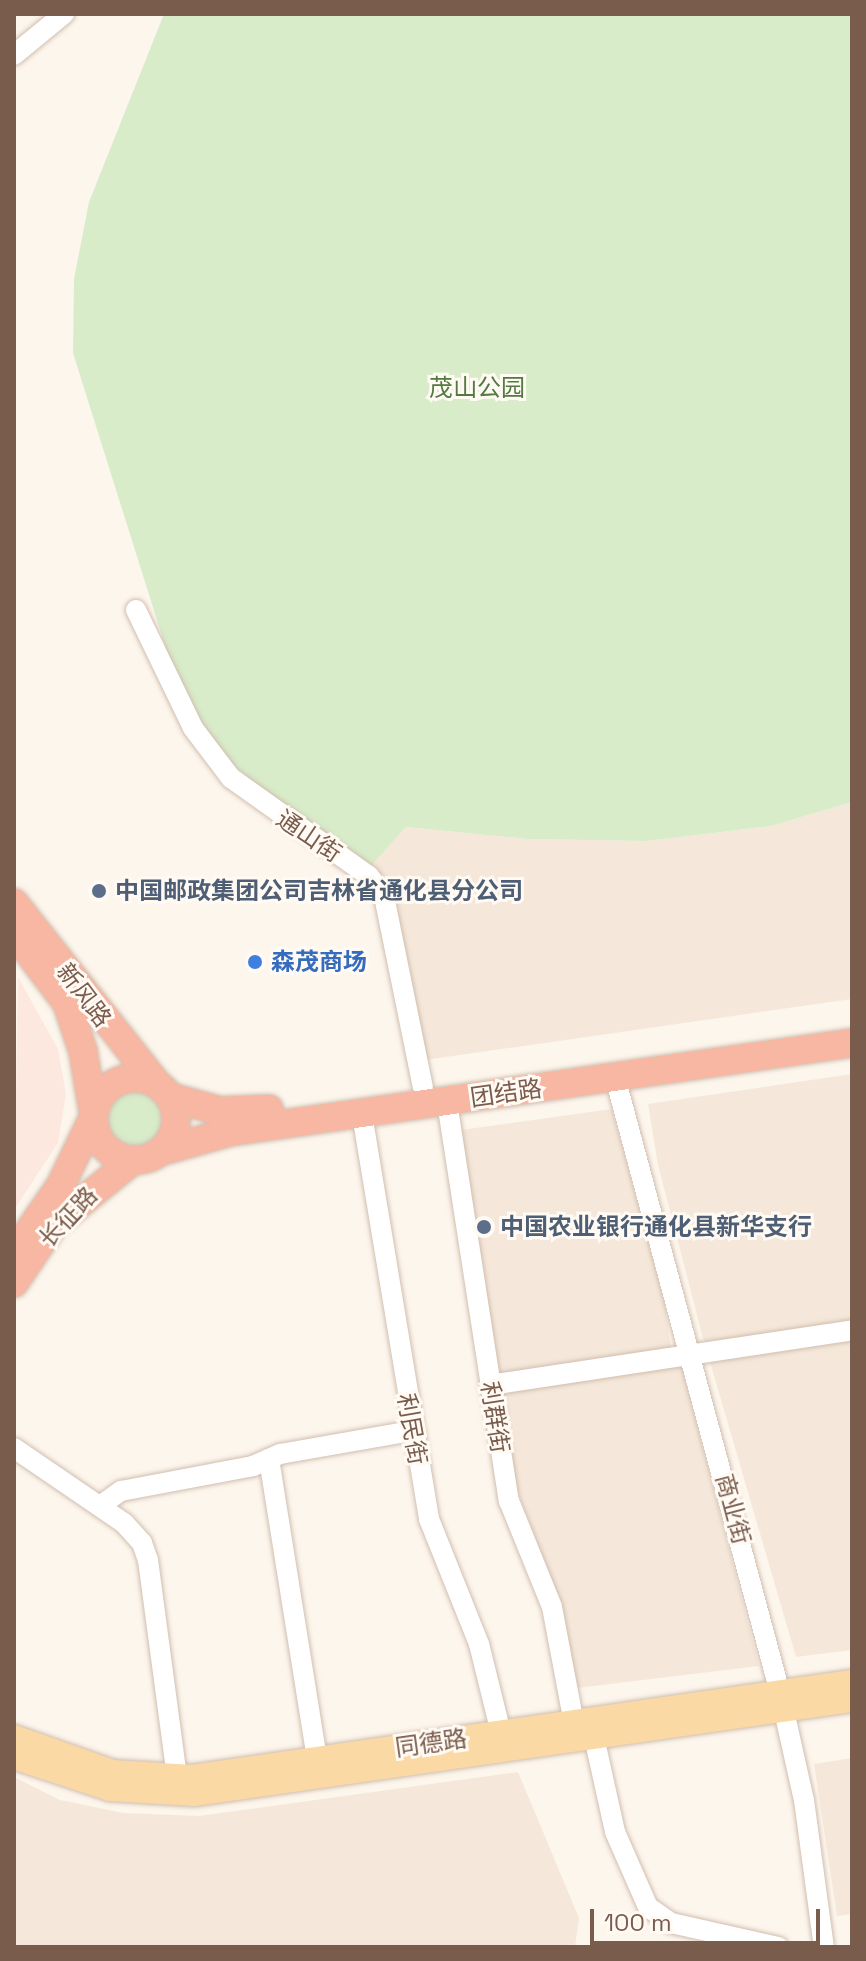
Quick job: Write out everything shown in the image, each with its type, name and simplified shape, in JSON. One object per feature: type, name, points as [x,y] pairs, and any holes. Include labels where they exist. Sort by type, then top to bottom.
[{"type":"highway","name":"新风路","points":[[14,903],[163,1090]]},
{"type":"highway","name":"新风路","points":[[14,933],[67,1003],[83,1051],[94,1116]]},
{"type":"highway","name":"团结路","points":[[163,1090],[203,1108],[247,1112],[852,1024]]},
{"type":"highway","name":"团结路","points":[[162,1151],[229,1132],[852,1043]]},
{"type":"highway","points":[[140,1078],[163,1090],[176,1122],[162,1151],[132,1161],[103,1146],[94,1116],[100,1098],[113,1085],[140,1078]]},
{"type":"highway","name":"长征路","points":[[14,1253],[61,1185],[94,1116]]},
{"type":"highway","name":"长征路","points":[[14,1283],[62,1216],[132,1161]]},
{"type":"main road","name":"同德路","points":[[14,1757],[87,1784],[174,1795],[594,1737],[782,1701],[852,1682]]},
{"type":"main road","name":"同德路","points":[[14,1737],[91,1767],[177,1777],[574,1723],[782,1701],[852,1700]]},
{"type":"street","points":[[14,55],[64,14]]},
{"type":"street","name":"通山街","points":[[136,610],[184,711],[215,760],[249,795],[369,876],[384,896],[423,1087]]},
{"type":"street","name":"商业街","points":[[615,1077],[782,1701],[804,1800],[824,1947]]},
{"type":"street","name":"利群街","points":[[447,1102],[509,1501],[552,1607],[574,1723]]},
{"type":"street","name":"利民街","points":[[362,1114],[412,1431],[435,1541],[479,1644],[501,1733]]},
{"type":"street","points":[[490,1385],[852,1330]]},
{"type":"street","points":[[100,1506],[121,1491],[412,1431]]},
{"type":"street","points":[[14,1448],[131,1529],[148,1560],[177,1777]]},
{"type":"street","points":[[269,1459],[317,1759]]},
{"type":"street","points":[[594,1737],[615,1832],[648,1907],[671,1923],[778,1947]]},
{"type":"shaded area","points":[[852,802],[852,999],[425,1060],[394,893],[371,866],[406,827],[528,839],[647,841],[771,826]]},
{"type":"shaded area","points":[[18,977],[58,1049],[66,1094],[58,1143],[14,1210]]},
{"type":"shaded area","points":[[852,1074],[852,1321],[704,1342],[658,1165],[648,1104]]},
{"type":"shaded area","points":[[612,1109],[664,1301],[671,1348],[498,1374],[461,1130]]},
{"type":"shaded area","points":[[852,1341],[852,1650],[796,1657],[710,1362]]},
{"type":"shaded area","points":[[681,1364],[759,1666],[577,1688],[560,1600],[515,1485],[500,1390]]},
{"type":"shaded area","points":[[852,1758],[852,1914],[837,1916],[814,1764]]},
{"type":"shaded area","points":[[518,1772],[579,1918],[575,1947],[14,1947],[14,1777],[60,1800],[124,1813],[199,1816]]},
{"type":"green space","name":"茂山公园","points":[[164,14],[852,14],[852,802],[771,826],[647,841],[528,839],[406,827],[371,866],[269,797],[223,755],[179,690],[73,353],[74,279],[89,202]]},
{"type":"green space","points":[[137,1091],[157,1100],[166,1120],[157,1140],[137,1149],[117,1140],[108,1120],[117,1100]]},
{"type":"place","name":"中国邮政集团公司吉林省通化县分公司","points":[[99,891]]},
{"type":"place","name":"森茂商场","points":[[255,962]]},
{"type":"place","name":"中国农业银行通化县新华支行","points":[[484,1227]]}]
